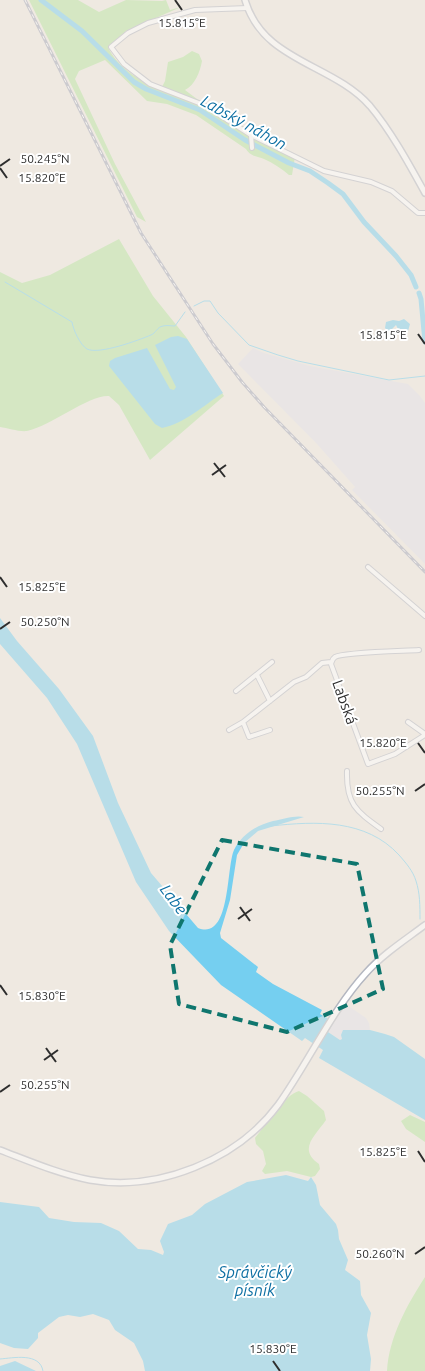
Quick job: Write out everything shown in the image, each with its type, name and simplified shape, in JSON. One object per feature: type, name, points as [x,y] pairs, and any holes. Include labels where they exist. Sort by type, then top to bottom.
[{"type":"street","points":[[245,0],[254,21],[276,46],[350,88],[370,106],[404,156],[425,193]]},
{"type":"street","points":[[248,8],[195,10],[148,23],[128,33],[111,47],[124,64],[150,84],[204,105],[252,136],[324,172],[371,182],[392,191],[418,213],[425,213]]},
{"type":"street","points":[[252,136],[252,148]]},
{"type":"street","points":[[368,567],[425,616]]},
{"type":"street","points":[[331,663],[338,656],[419,650]]},
{"type":"street","points":[[236,691],[272,662]]},
{"type":"street","name":"Labská","points":[[229,730],[243,722],[294,682],[306,677],[321,664],[331,663],[368,764],[395,754],[425,735]]},
{"type":"street","points":[[257,675],[270,701]]},
{"type":"street","points":[[243,722],[249,737],[270,730]]},
{"type":"street","points":[[408,722],[425,735]]},
{"type":"street","points":[[346,771],[349,799],[359,814],[381,829]]},
{"type":"street","points":[[0,1150],[73,1176],[92,1180],[132,1182],[180,1173],[208,1161],[232,1148],[256,1129],[277,1106],[351,992],[377,961],[425,925]]},
{"type":"highlighted area","points":[[222,840],[357,864],[383,989],[287,1032],[179,1004],[170,945]]},
{"type":"shaded area","points":[[253,348],[310,366],[408,384],[420,396],[425,403],[425,564],[352,490],[355,487],[317,444],[238,364]]},
{"type":"shaded area","points":[[346,1007],[350,1007],[366,1018],[370,1030],[346,1030],[341,1035],[342,1039],[340,1040],[328,1032]]},
{"type":"green space","points":[[29,0],[78,0],[99,12],[126,0],[166,0],[170,10],[181,7],[126,31],[108,47],[112,54],[130,73],[161,89],[165,81],[168,62],[183,57],[192,51],[199,54],[202,61],[198,74],[192,85],[185,90],[295,157],[292,175],[252,155],[196,115],[167,104],[147,101],[105,60],[79,71],[75,79],[115,164],[146,222],[137,217]]},
{"type":"green space","points":[[119,239],[153,296],[186,337],[224,396],[150,460],[119,405],[109,396],[91,400],[37,428],[27,431],[0,427],[0,272],[22,283],[50,275]]},
{"type":"green space","points":[[299,1091],[324,1111],[326,1120],[310,1142],[309,1147],[309,1153],[319,1164],[320,1169],[315,1176],[311,1177],[287,1171],[265,1174],[262,1171],[266,1164],[263,1151],[256,1144],[255,1138],[282,1104]]},
{"type":"green space","points":[[410,1115],[425,1122],[425,1142],[406,1129],[401,1121]]},
{"type":"green space","points":[[425,1277],[425,1371],[387,1371],[388,1358],[395,1334]]},
{"type":"water","points":[[404,319],[410,324],[408,331],[399,331],[396,325],[390,331],[385,328],[386,322]]},
{"type":"water","points":[[178,336],[187,339],[223,393],[178,423],[162,428],[155,424],[109,366],[110,361],[115,358],[147,348],[170,389],[174,390],[176,387],[155,345],[171,337]]},
{"type":"water","points":[[0,618],[17,641],[59,689],[93,736],[118,803],[151,873],[198,928],[209,929],[216,924],[222,914],[234,850],[241,839],[250,831],[267,823],[293,817],[304,817],[258,831],[244,843],[237,855],[230,900],[220,933],[221,938],[258,967],[256,972],[273,984],[322,1010],[320,1014],[334,1022],[328,1032],[340,1040],[342,1039],[343,1030],[370,1030],[394,1037],[425,1059],[425,1120],[319,1058],[323,1050],[305,1038],[302,1041],[221,985],[169,931],[136,882],[77,744],[47,698],[0,644]]},
{"type":"water","name":"Správčický písník","points":[[286,1175],[308,1181],[311,1177],[316,1185],[320,1205],[336,1224],[339,1239],[348,1260],[345,1270],[360,1281],[361,1295],[371,1313],[367,1335],[371,1359],[370,1371],[145,1371],[143,1361],[134,1343],[115,1330],[109,1320],[93,1314],[80,1317],[68,1315],[59,1317],[38,1333],[38,1338],[28,1349],[14,1348],[0,1343],[0,1202],[39,1207],[49,1218],[74,1222],[101,1223],[119,1231],[138,1249],[151,1250],[163,1255],[164,1252],[160,1241],[168,1224],[192,1215],[205,1204],[247,1182]]},
{"type":"water","points":[[15,1361],[36,1371],[0,1371],[0,1366]]},
{"type":"waterway","name":"Labský náhon","points":[[41,0],[82,31],[134,82],[146,89],[200,110],[245,140],[289,163],[310,171],[343,194],[364,222],[411,275],[416,287]]},
{"type":"waterway","points":[[5,282],[72,322],[75,333],[87,349],[100,350],[138,340],[151,335],[161,327],[175,326],[185,312]]},
{"type":"waterway","name":"Labský náhon","points":[[419,293],[425,342]]},
{"type":"waterway","points":[[194,306],[204,301],[210,301],[218,313],[249,345],[278,355],[389,380],[425,376]]},
{"type":"waterway","points":[[271,826],[305,823],[340,825],[356,829],[386,843],[399,855],[415,877],[419,895],[420,919]]},
{"type":"waterway","points":[[0,1359],[19,1357],[32,1359],[41,1365],[43,1371]]},
{"type":"railway","points":[[25,0],[141,233],[213,344],[264,407],[425,572]]},
{"type":"water label","name":"Labe","points":[[174,899]]}]
